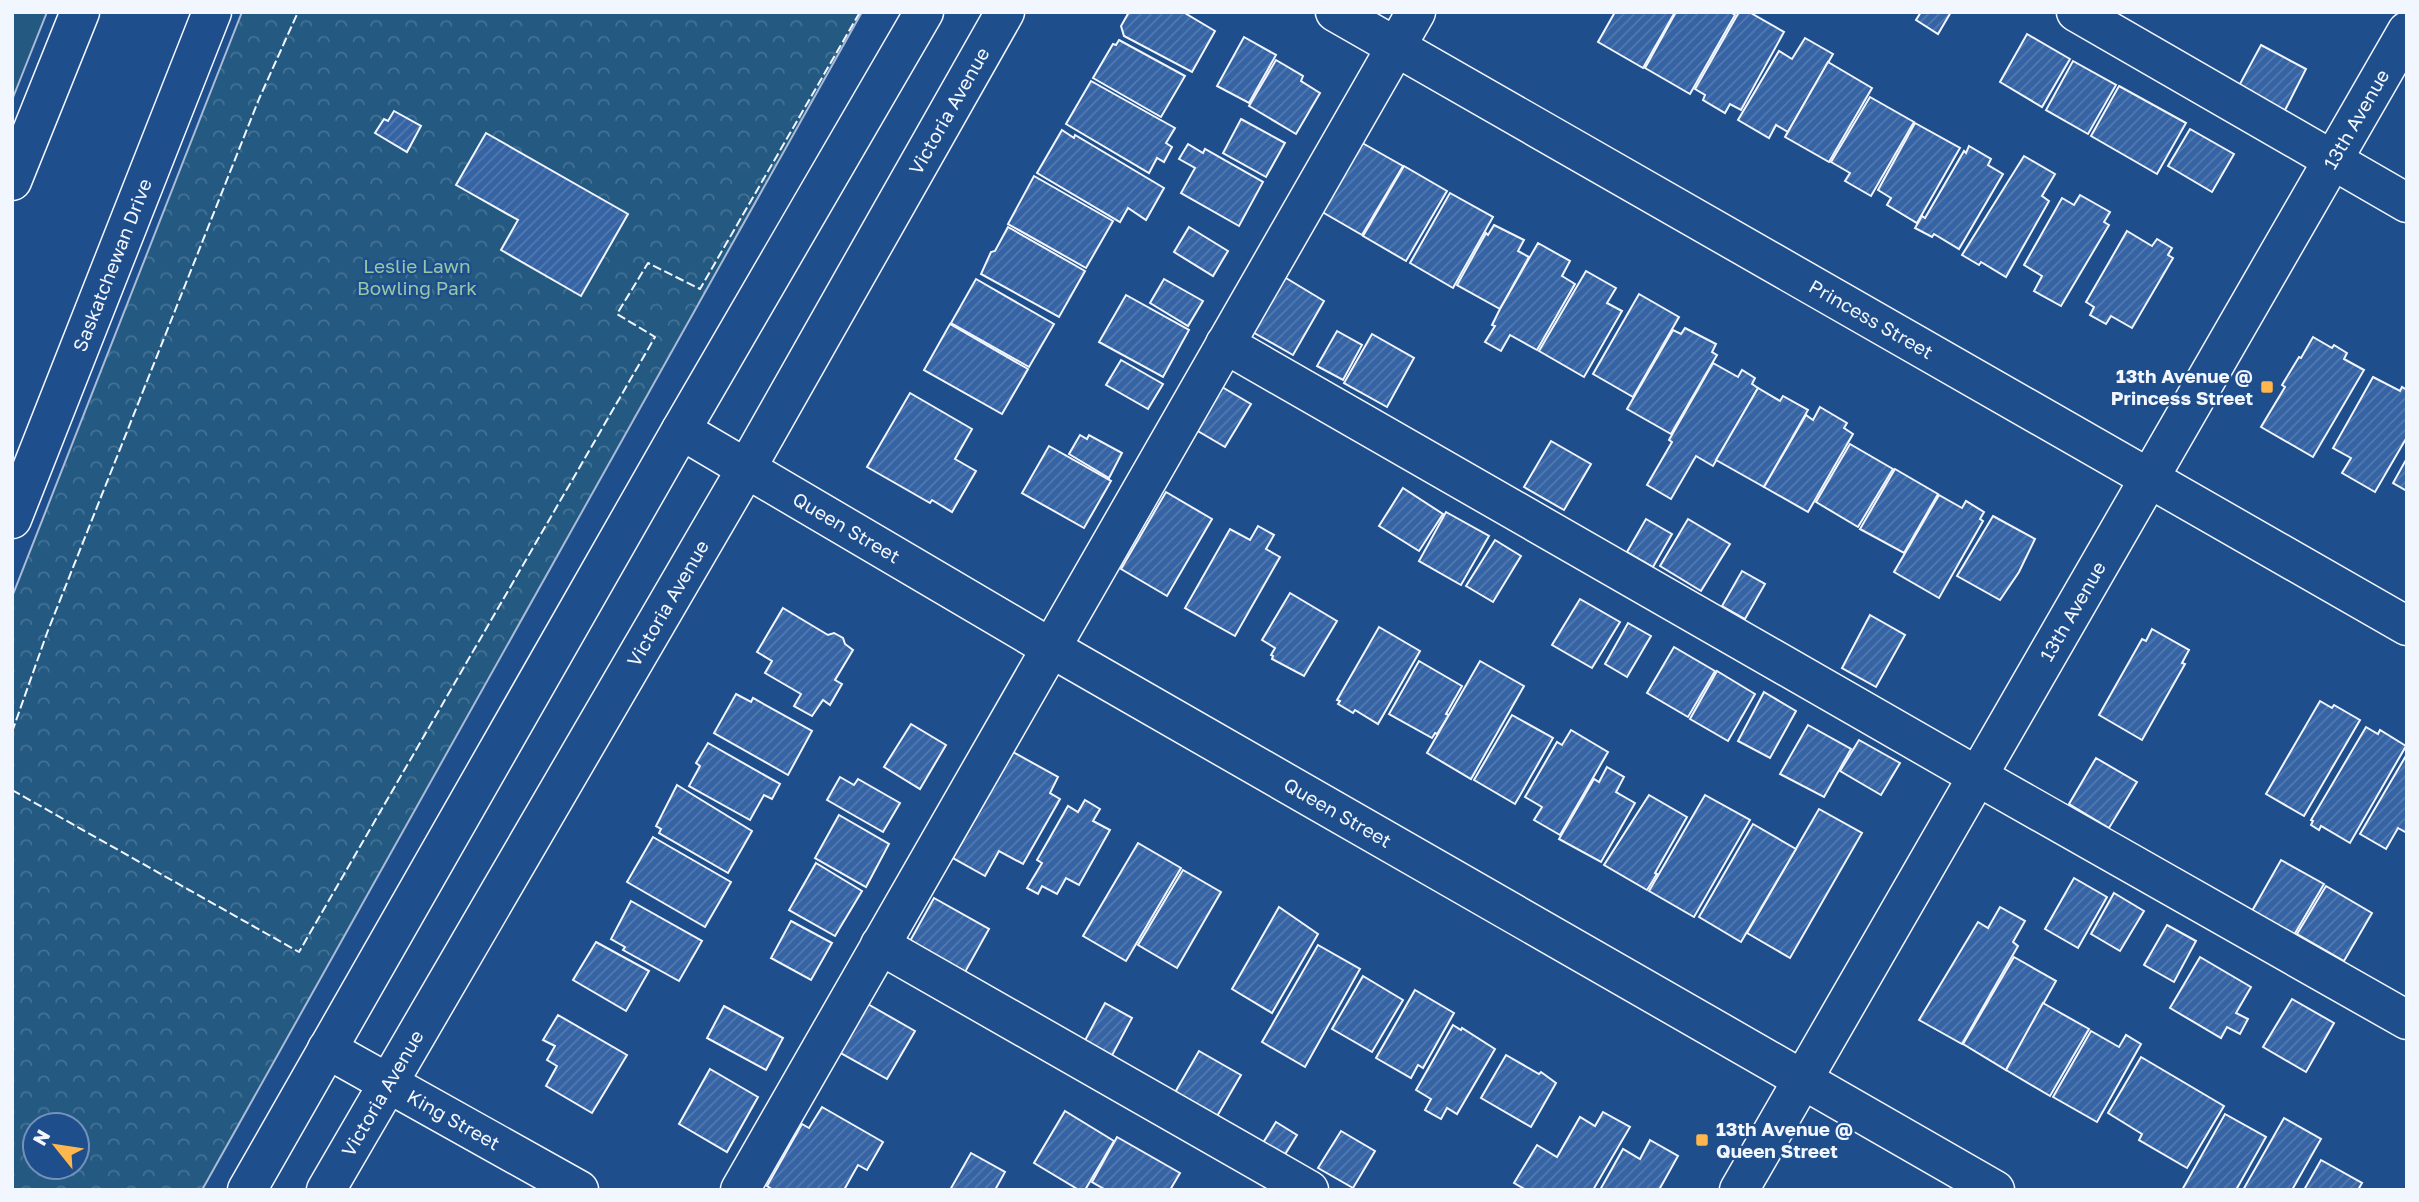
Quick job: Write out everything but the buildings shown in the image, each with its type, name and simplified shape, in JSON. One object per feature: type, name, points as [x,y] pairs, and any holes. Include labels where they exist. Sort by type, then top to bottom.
[{"type":"street","points":[[12,181],[79,12]]},
{"type":"street","name":"Saskatchewan Drive","points":[[12,519],[212,12]]},
{"type":"street","points":[[247,1190],[681,430],[924,12]]},
{"type":"street","name":"Victoria Avenue","points":[[326,1190],[746,469],[1005,12]]},
{"type":"street","name":"Princess Street","points":[[1335,12],[2407,626]]},
{"type":"street","points":[[740,1190],[1416,12]]},
{"type":"street","points":[[2076,12],[2407,203]]},
{"type":"street","name":"13th Avenue","points":[[1740,1190],[2407,31]]},
{"type":"street","points":[[1226,344],[2407,1020]]},
{"type":"street","name":"Queen Street","points":[[681,430],[1051,648],[1995,1190]]},
{"type":"street","points":[[880,945],[1309,1190]]},
{"type":"street","name":"King Street","points":[[327,1049],[579,1190]]},
{"type":"green space","points":[[12,12],[47,12],[12,100]]},
{"type":"green space","name":"Leslie Lawn Bowling Park","points":[[242,12],[862,12],[202,1190],[12,1190],[12,597]]},
{"type":"fence","points":[[12,732],[47,633],[259,99],[298,12]]},
{"type":"fence","points":[[12,790],[299,952],[655,337],[617,314],[648,263],[700,289],[860,12]]},
{"type":"place","name":"13th Avenue @ Princess Street","points":[[2267,387]]},
{"type":"place","name":"13th Avenue @ Queen Street","points":[[1702,1140]]}]
